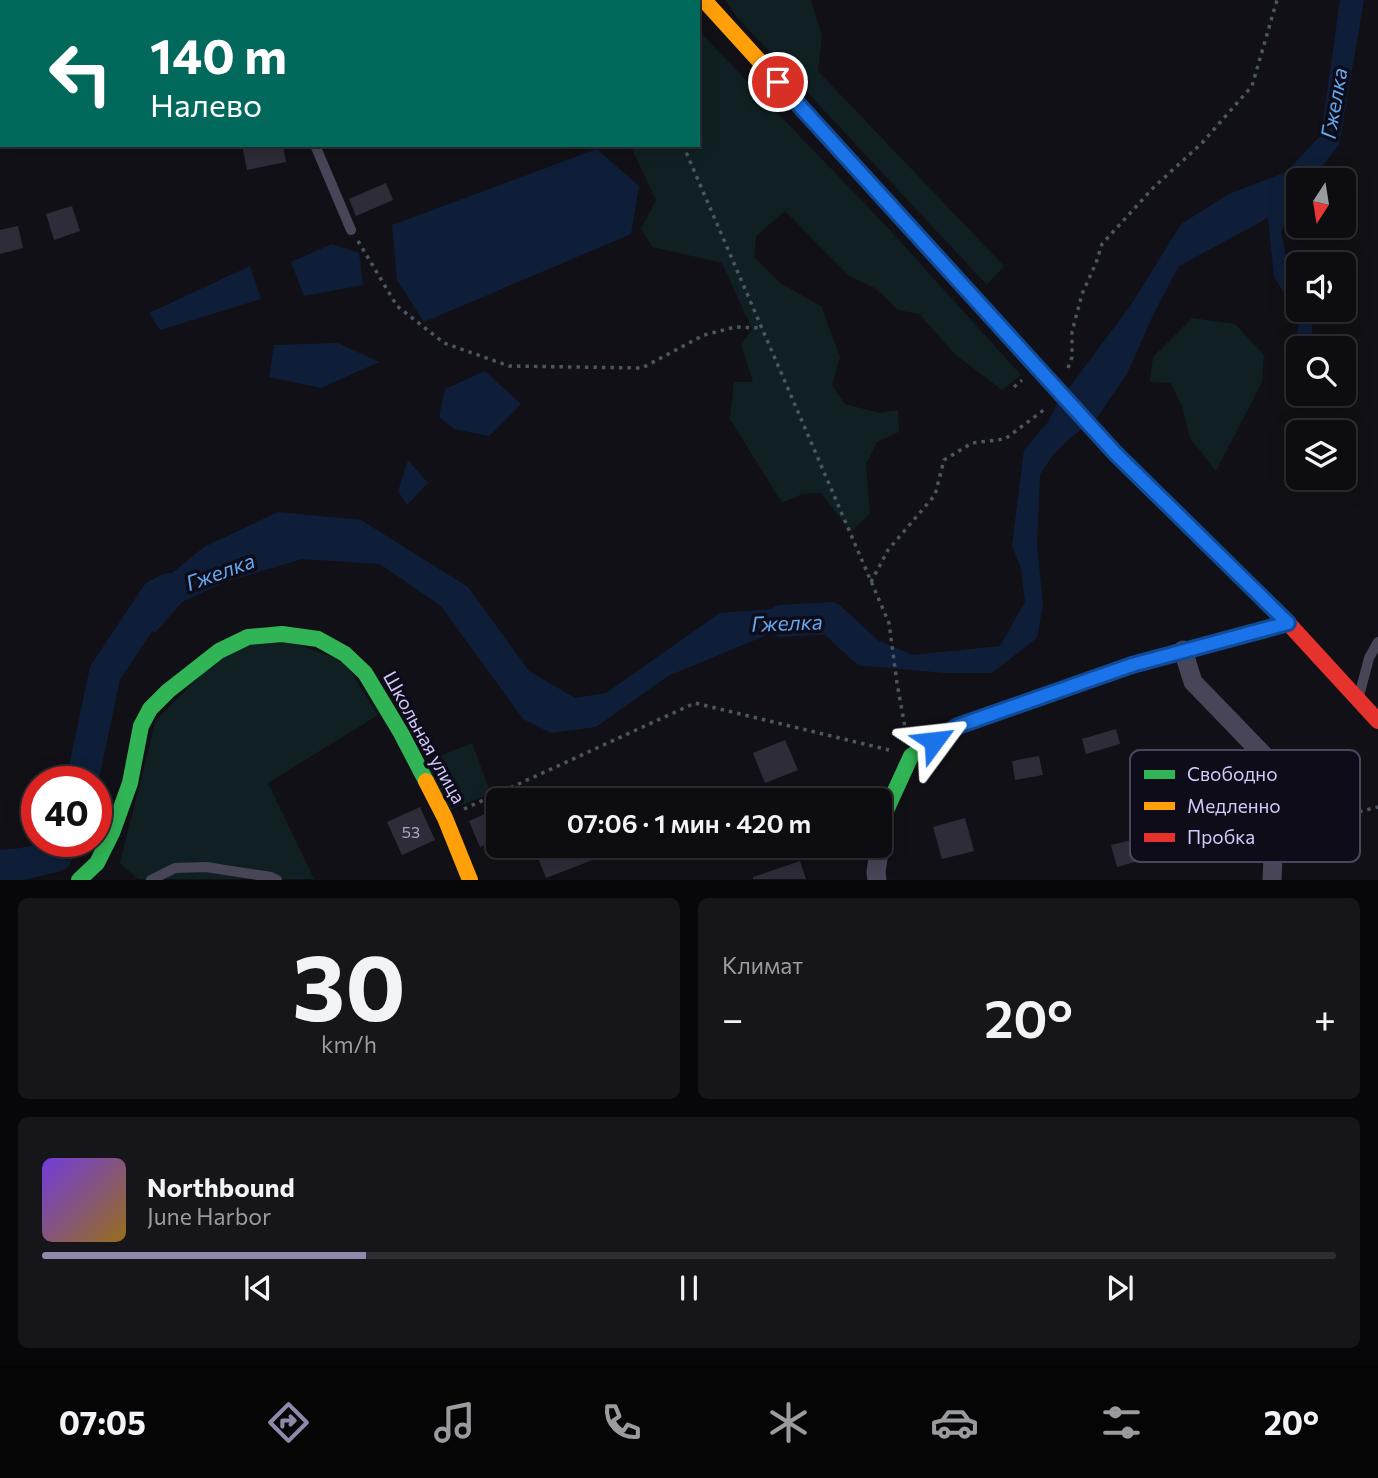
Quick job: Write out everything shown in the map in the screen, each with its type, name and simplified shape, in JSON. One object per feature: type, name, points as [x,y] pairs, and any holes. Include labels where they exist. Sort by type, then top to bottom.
[{"type":"street","points":[[704,0],[1115,453],[1288,623],[1378,721]]},
{"type":"street","points":[[892,798],[911,756],[958,726],[1132,665],[1288,623]]},
{"type":"street","name":"Школьная улица","points":[[79,880],[97,863],[111,833],[130,783],[141,726],[150,709],[168,691],[219,651],[248,636],[282,634],[318,639],[345,654],[365,673],[401,733],[445,818],[470,880]]},
{"type":"street","points":[[1183,650],[1193,682],[1259,750]]},
{"type":"street","points":[[877,880],[878,858]]},
{"type":"street","points":[[1272,880],[1273,862]]},
{"type":"lane","points":[[317,147],[351,230]]},
{"type":"lane","points":[[1358,700],[1368,658],[1378,642]]},
{"type":"lane","points":[[150,880],[175,868],[206,867],[277,880]]},
{"type":"path","points":[[1067,370],[1072,357],[1072,332],[1082,295],[1102,244],[1153,188],[1202,143],[1252,86],[1277,0]]},
{"type":"path","points":[[445,818],[695,703],[911,756],[889,623],[684,147]]},
{"type":"path","points":[[351,230],[397,306],[444,343],[509,366],[642,368],[704,335],[735,327],[761,328]]},
{"type":"path","points":[[871,582],[888,550],[935,495],[944,460],[972,443],[1005,439],[1045,409]]},
{"type":"path","points":[[1360,811],[1378,807]]},
{"type":"shaded area","points":[[725,0],[811,0],[822,36],[818,71],[1004,266],[987,285],[737,17]]},
{"type":"shaded area","points":[[700,32],[888,228],[1021,375],[1002,390],[956,355],[919,314],[898,310],[875,288],[849,276],[785,211],[756,236],[754,257],[780,283],[821,306],[840,357],[832,385],[845,404],[879,413],[898,410],[899,432],[877,442],[866,464],[870,514],[851,532],[821,493],[802,494],[782,503],[730,419],[734,382],[753,382],[741,345],[752,329],[722,263],[653,247],[641,229],[656,200],[632,149],[628,147],[700,147]]},
{"type":"shaded area","points":[[1192,318],[1235,324],[1264,355],[1262,382],[1216,471],[1190,438],[1182,407],[1171,383],[1150,382],[1153,357]]},
{"type":"shaded area","points":[[271,635],[344,661],[378,715],[268,783],[314,879],[138,879],[120,863],[156,720],[220,656]]},
{"type":"shaded area","points":[[472,743],[489,788],[486,788],[486,796],[439,814],[417,765]]},
{"type":"water","points":[[1340,0],[1364,0],[1339,145],[1321,168],[1290,168],[1321,135]]},
{"type":"water","points":[[597,149],[639,186],[631,234],[424,322],[397,280],[392,225]]},
{"type":"water","points":[[1286,172],[1286,220],[1281,232],[1286,255],[1286,296],[1274,277],[1268,218],[1179,266],[1154,313],[1127,374],[1096,419],[1070,438],[1052,456],[1040,475],[1037,545],[1043,604],[1037,638],[992,673],[945,673],[868,666],[838,628],[774,632],[668,676],[596,727],[551,733],[523,719],[441,606],[380,564],[302,559],[225,582],[182,602],[155,633],[132,606],[204,547],[278,512],[361,520],[468,587],[529,671],[575,698],[606,693],[720,613],[797,607],[913,655],[1000,646],[1025,602],[1021,568],[1012,546],[1024,450],[1048,422],[1057,404],[1131,305],[1181,224],[1229,194]]},
{"type":"water","points":[[332,244],[359,253],[363,285],[304,296],[291,262]]},
{"type":"water","points":[[250,266],[261,299],[160,330],[149,313]]},
{"type":"water","points":[[1299,322],[1312,322],[1312,336],[1296,336]]},
{"type":"water","points":[[338,343],[379,362],[321,388],[269,377],[274,345]]},
{"type":"water","points":[[485,371],[521,404],[489,436],[454,429],[439,417],[445,389]]},
{"type":"water","points":[[408,460],[428,483],[407,505],[398,491]]},
{"type":"building","points":[[242,147],[283,147],[286,162],[247,170]]},
{"type":"building","points":[[386,183],[393,200],[356,216],[349,199]]},
{"type":"building","points":[[72,206],[80,231],[54,240],[46,214]]},
{"type":"building","points":[[18,226],[23,248],[0,254],[0,230]]},
{"type":"building","points":[[1116,729],[1120,744],[1086,754],[1082,739]]},
{"type":"building","points":[[785,740],[798,770],[765,783],[753,753]]},
{"type":"building","points":[[1039,756],[1043,775],[1015,780],[1012,761]]},
{"type":"building","points":[[420,807],[435,840],[402,855],[387,822]]},
{"type":"building","points":[[486,814],[486,844],[480,847],[469,821]]},
{"type":"building","points":[[965,818],[974,851],[942,859],[933,827]]},
{"type":"building","points":[[1130,840],[1130,862],[1135,862],[1117,867],[1111,845]]},
{"type":"building","points":[[538,858],[598,858],[546,878]]},
{"type":"building","points":[[800,861],[806,879],[753,879],[753,877]]},
{"type":"waterway","name":"Гжелка","points":[[85,766],[105,673],[157,595],[169,589]]},
{"type":"waterway","name":"Гжелка","points":[[782,621],[830,618],[865,650]]},
{"type":"waterway","name":"Гжелка","points":[[0,866],[52,857]]},
{"type":"traffic: fast","points":[[892,798],[911,756],[958,726],[1132,665],[1288,623]]},
{"type":"traffic: fast","points":[[79,880],[97,863],[112,833],[130,783],[141,726],[150,709],[168,691],[219,651],[248,637],[282,634],[318,639],[345,654],[365,673],[426,781]]},
{"type":"traffic: slow","points":[[704,0],[1037,367]]},
{"type":"traffic: slow","points":[[426,781],[445,818],[470,880]]},
{"type":"traffic: jam","points":[[1037,367],[1115,453]]},
{"type":"traffic: jam","points":[[1115,453],[1288,623],[1378,721]]},
{"type":"route","points":[[778,82],[1115,453],[1288,623],[1132,665],[958,726],[934,741]]}]
